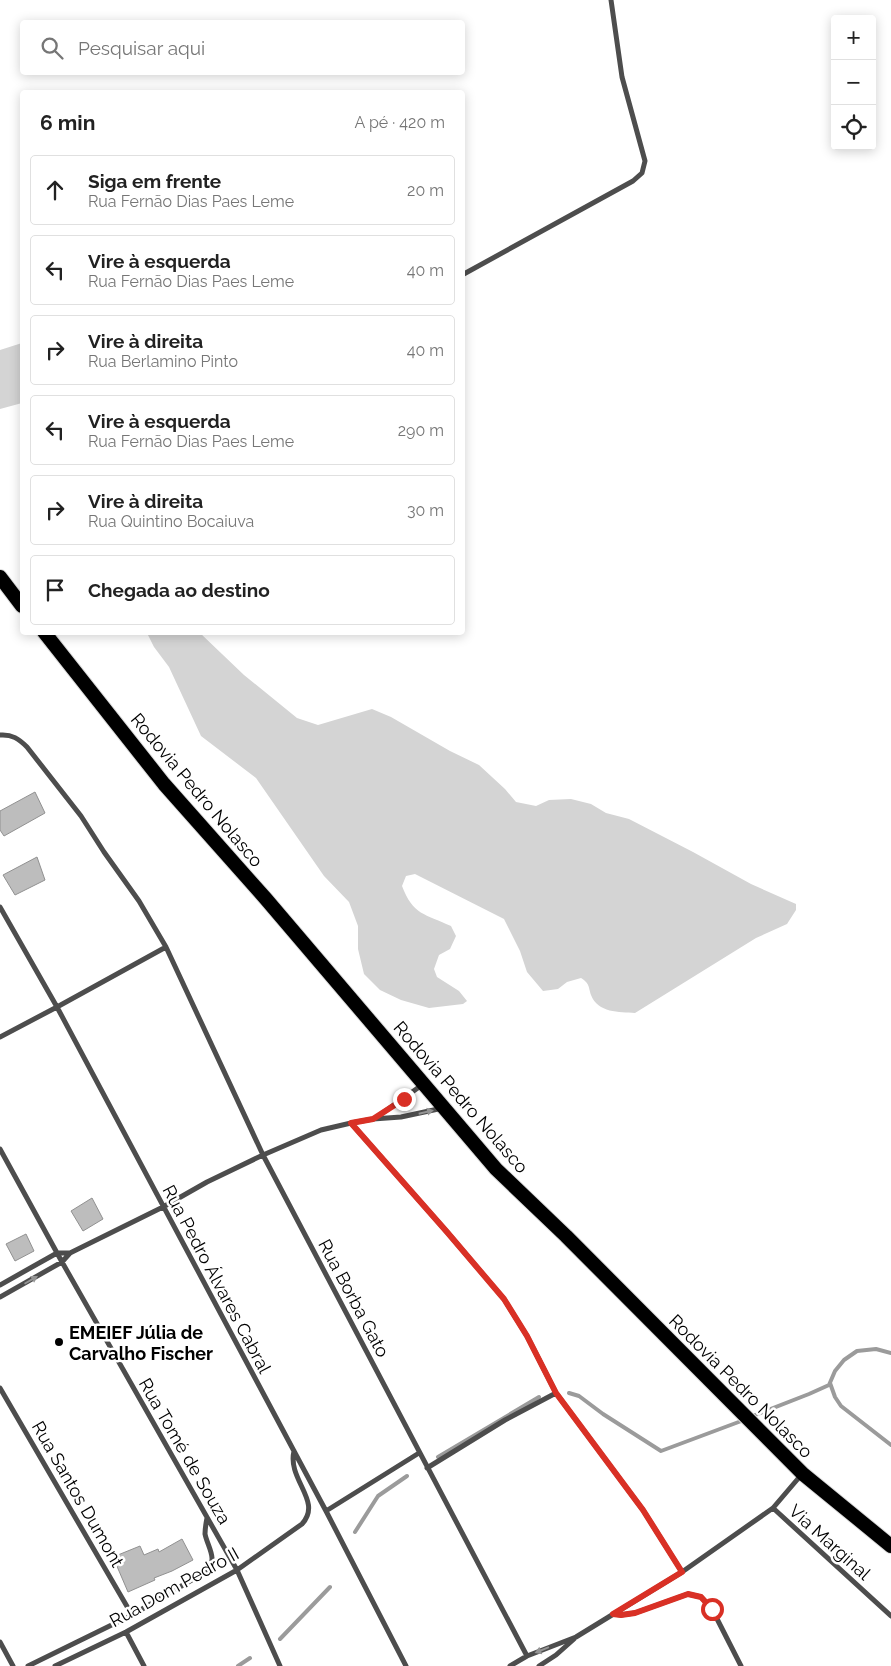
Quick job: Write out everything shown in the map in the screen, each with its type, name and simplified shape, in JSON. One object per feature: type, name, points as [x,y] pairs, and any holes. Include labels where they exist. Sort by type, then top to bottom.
[{"type":"highway","points":[[0,577],[20,603]]},
{"type":"highway","name":"Rodovia Pedro Nolasco","points":[[46,635],[164,784],[266,899],[496,1169],[566,1236],[802,1474],[891,1546]]},
{"type":"street","points":[[465,273],[633,181],[642,173],[645,161],[622,78],[611,0]]},
{"type":"street","name":"Rua Borba Gato","points":[[0,735],[7,734],[19,739],[27,747],[81,816],[139,901],[166,947],[263,1155],[527,1656]]},
{"type":"street","name":"Rua Pedro Álvares Cabral","points":[[0,907],[57,1007],[326,1510],[406,1666]]},
{"type":"street","points":[[0,1037],[166,947]]},
{"type":"street","points":[[373,1119],[424,1084]]},
{"type":"street","points":[[0,1297],[62,1262],[70,1254],[208,1182],[263,1155],[321,1130],[373,1119],[401,1117],[443,1108]]},
{"type":"street","points":[[351,1123],[504,1299],[527,1336],[556,1393],[643,1510],[682,1572]]},
{"type":"street","name":"Rua Tomé de Souza","points":[[0,1149],[237,1570],[280,1666]]},
{"type":"street","points":[[0,1285],[57,1253],[70,1254]]},
{"type":"street","name":"Rua Santos Dumont","points":[[0,1388],[132,1615]]},
{"type":"street","points":[[427,1468],[505,1420],[556,1393]]},
{"type":"street","name":"Rua Dom Pedro II","points":[[55,1666],[126,1632],[237,1570],[302,1524],[307,1517],[309,1506],[293,1467],[292,1458],[294,1451]]},
{"type":"street","points":[[326,1510],[419,1453]]},
{"type":"street","points":[[539,1666],[556,1655],[576,1637],[682,1572],[773,1508],[802,1474]]},
{"type":"street","name":"Via Marginal","points":[[773,1508],[891,1616]]},
{"type":"street","points":[[28,1666],[132,1615],[207,1571],[211,1567],[213,1559],[205,1531],[207,1518]]},
{"type":"street","points":[[613,1614],[635,1613],[688,1594],[701,1597],[712,1609],[741,1666]]},
{"type":"street","points":[[126,1632],[144,1666]]},
{"type":"street","points":[[510,1666],[527,1656],[576,1637]]},
{"type":"street","points":[[0,1642],[13,1666]]},
{"type":"shaded area","points":[[20,344],[20,404],[0,409],[0,350]]},
{"type":"shaded area","points":[[148,635],[202,635],[244,675],[297,718],[318,725],[372,709],[391,717],[450,751],[479,765],[516,802],[536,806],[549,800],[571,799],[591,804],[606,813],[629,819],[751,884],[796,904],[796,910],[787,924],[756,938],[635,1013],[622,1012],[604,1008],[594,1001],[589,987],[581,978],[567,982],[558,989],[543,991],[527,972],[520,951],[504,919],[415,874],[406,876],[402,886],[406,896],[415,908],[427,916],[451,926],[456,936],[450,949],[439,955],[434,969],[437,977],[459,991],[467,1001],[463,1004],[429,1008],[401,1000],[380,990],[364,974],[358,949],[358,926],[349,902],[324,876],[256,778],[201,736],[169,667],[154,647]]},
{"type":"building","points":[[35,792],[45,813],[4,836],[0,830],[0,811]]},
{"type":"building","points":[[37,857],[45,880],[15,895],[3,875]]},
{"type":"building","points":[[92,1198],[103,1219],[83,1231],[71,1211]]},
{"type":"building","points":[[26,1234],[34,1251],[15,1261],[6,1244]]},
{"type":"building","points":[[182,1539],[193,1560],[128,1592],[113,1557],[140,1546],[144,1555],[158,1549],[159,1552]]},
{"type":"waterway","points":[[750,1417],[829,1385],[835,1371],[844,1360],[857,1351],[876,1349],[891,1353]]},
{"type":"waterway","points":[[830,1383],[835,1397],[841,1406],[891,1445]]},
{"type":"waterway","points":[[569,1393],[579,1396],[603,1414],[661,1451],[744,1420]]},
{"type":"waterway","points":[[438,1457],[539,1397]]},
{"type":"waterway","points":[[355,1532],[378,1496],[407,1476]]},
{"type":"waterway","points":[[280,1639],[330,1587]]},
{"type":"waterway","points":[[238,1666],[250,1658]]},
{"type":"place","name":"EMEIEF Júlia de Carvalho Fischer","points":[[59,1342]]},
{"type":"route","points":[[404,1099],[373,1119],[351,1123],[504,1299],[527,1336],[556,1393],[643,1510],[682,1572],[613,1614],[628,1615],[688,1594],[696,1595],[706,1600],[712,1609]]}]
